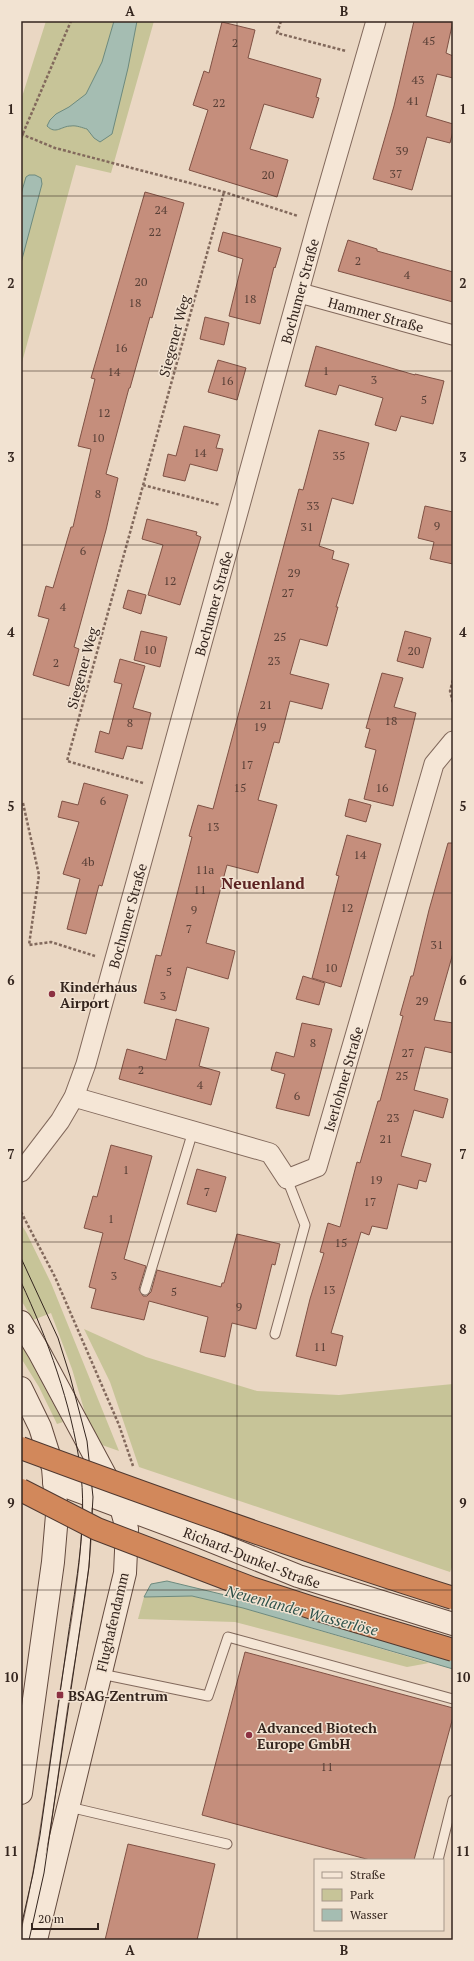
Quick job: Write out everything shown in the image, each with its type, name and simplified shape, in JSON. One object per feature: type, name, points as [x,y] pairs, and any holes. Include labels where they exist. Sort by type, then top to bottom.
[{"type":"highway","points":[[21,1448],[205,1516],[333,1560],[453,1598]]},
{"type":"highway","points":[[21,1490],[97,1529],[254,1589],[453,1650]]},
{"type":"main road","name":"Flughafendamm","points":[[21,1322],[46,1365],[121,1507],[127,1529],[125,1573],[69,1807],[26,1940]]},
{"type":"main road","points":[[21,1388],[40,1427],[53,1468],[57,1515],[53,1562],[21,1793]]},
{"type":"main road","name":"Richard-Dunkel-Straße","points":[[54,1482],[298,1576],[453,1624]]},
{"type":"street","name":"Bochumer Straße","points":[[21,1172],[60,1121],[74,1097],[86,1064],[300,292],[318,222],[376,21]]},
{"type":"street","name":"Hammer Straße","points":[[300,292],[453,335]]},
{"type":"street","name":"Iserlohner Straße","points":[[288,1179],[316,1167],[434,764],[453,741]]},
{"type":"street","points":[[74,1097],[270,1153],[288,1179]]},
{"type":"lane","points":[[145,1290],[193,1131]]},
{"type":"lane","points":[[275,1334],[305,1225],[288,1179]]},
{"type":"lane","points":[[26,1940],[45,1836],[81,1582],[88,1520],[87,1494]]},
{"type":"lane","points":[[101,1674],[208,1696],[228,1637],[453,1699]]},
{"type":"lane","points":[[438,1859],[453,1800]]},
{"type":"lane","points":[[69,1807],[227,1844]]},
{"type":"path","points":[[71,21],[21,136],[55,148],[224,192],[318,222]]},
{"type":"path","points":[[281,21],[278,33],[366,56]]},
{"type":"path","name":"Siegener Weg","points":[[162,788],[66,761],[224,192]]},
{"type":"path","points":[[143,484],[239,510]]},
{"type":"path","points":[[453,680],[450,691],[453,703]]},
{"type":"path","points":[[23,803],[39,875],[29,945],[51,942],[115,962]]},
{"type":"path","points":[[21,1212],[55,1277],[93,1366]]},
{"type":"green space","points":[[46,21],[154,21],[111,173],[76,165],[21,366],[21,100]]},
{"type":"green space","points":[[21,1224],[51,1283],[119,1451],[102,1445],[86,1416],[72,1369],[51,1313],[33,1320],[21,1300]]},
{"type":"green space","points":[[84,1329],[146,1357],[257,1391],[339,1395],[453,1384],[453,1565],[450,1572],[139,1467],[110,1382]]},
{"type":"green space","points":[[21,1345],[63,1422],[57,1424],[39,1387],[21,1358]]},
{"type":"green space","points":[[192,1596],[243,1608],[429,1663],[407,1667],[235,1622],[138,1619],[144,1597]]},
{"type":"water","points":[[114,21],[137,21],[128,68],[112,134],[100,142],[94,138],[87,129],[67,126],[56,130],[50,129],[47,126],[56,114],[69,107],[86,94],[102,62]]},
{"type":"water","points":[[29,175],[35,175],[41,178],[42,184],[21,263],[21,194],[26,177]]},
{"type":"water","points":[[167,1581],[353,1626],[453,1653],[453,1669],[243,1608],[192,1596],[144,1597],[151,1584]]},
{"type":"building","points":[[414,21],[453,21],[446,53],[453,56],[453,78],[437,74],[426,116],[453,124],[453,131],[450,143],[427,137],[412,190],[373,179],[394,106]]},
{"type":"building","points":[[222,22],[255,30],[248,58],[321,79],[316,97],[319,98],[313,118],[264,104],[250,149],[288,160],[277,197],[189,170],[208,110],[193,105],[204,71],[209,73]]},
{"type":"building","points":[[145,192],[184,203],[152,318],[150,317],[129,388],[106,474],[118,478],[106,530],[74,647],[79,649],[69,686],[33,675],[49,619],[38,616],[46,586],[53,588],[71,527],[73,527],[91,449],[78,446],[95,379],[91,378]]},
{"type":"building","points":[[223,232],[281,248],[275,268],[274,267],[260,324],[229,316],[243,259],[218,251]]},
{"type":"building","points":[[348,240],[377,249],[377,251],[453,272],[453,302],[338,271]]},
{"type":"building","points":[[205,317],[229,323],[224,345],[200,339]]},
{"type":"building","points":[[316,346],[415,375],[444,381],[433,424],[401,416],[396,431],[375,425],[383,398],[339,385],[336,395],[305,386]]},
{"type":"building","points":[[218,360],[246,368],[237,400],[208,392]]},
{"type":"building","points":[[184,426],[220,435],[216,448],[223,449],[217,471],[190,464],[185,481],[163,476],[168,454],[176,456]]},
{"type":"building","points":[[319,430],[369,443],[353,504],[332,498],[319,546],[334,551],[332,559],[349,564],[336,607],[338,607],[327,646],[300,639],[290,674],[329,684],[322,709],[290,701],[279,743],[274,742],[258,800],[277,805],[258,873],[227,865],[206,943],[235,951],[228,979],[187,967],[176,1011],[144,1003],[156,955],[161,956],[192,837],[189,836],[198,805],[213,809],[299,489],[303,490]]},
{"type":"building","points":[[425,506],[453,512],[453,564],[430,559],[434,542],[418,538]]},
{"type":"building","points":[[147,519],[197,532],[196,535],[201,537],[180,605],[148,595],[163,545],[142,539]]},
{"type":"building","points":[[128,590],[146,595],[141,614],[123,608]]},
{"type":"building","points":[[141,631],[167,637],[160,667],[134,660]]},
{"type":"building","points":[[405,631],[431,638],[423,668],[397,661]]},
{"type":"building","points":[[120,659],[145,666],[133,708],[151,713],[142,749],[127,746],[123,759],[95,752],[100,731],[109,734],[122,684],[114,682]]},
{"type":"building","points":[[382,673],[403,678],[394,707],[416,713],[393,806],[364,799],[376,750],[365,747],[370,729],[366,728]]},
{"type":"building","points":[[84,783],[128,795],[102,886],[99,885],[86,934],[67,929],[80,879],[63,874],[79,822],[58,817],[62,801],[78,805]]},
{"type":"building","points":[[349,799],[371,805],[366,822],[345,816]]},
{"type":"building","points":[[347,835],[381,844],[341,987],[312,978],[339,876],[336,875]]},
{"type":"building","points":[[448,843],[453,843],[453,953],[434,1020],[453,1023],[453,1053],[425,1047],[414,1090],[448,1099],[443,1118],[414,1110],[401,1156],[431,1164],[426,1182],[419,1180],[417,1189],[398,1184],[387,1229],[372,1226],[369,1235],[361,1232],[331,1333],[343,1336],[336,1366],[296,1356],[310,1299],[324,1253],[320,1252],[328,1223],[340,1227],[357,1162],[360,1163],[378,1101],[380,1101],[403,1016],[400,1015],[411,976],[413,976],[429,910]]},
{"type":"building","points":[[303,976],[325,983],[319,1005],[296,999]]},
{"type":"building","points":[[176,1019],[209,1028],[199,1066],[220,1072],[211,1105],[119,1079],[127,1049],[166,1060]]},
{"type":"building","points":[[302,1023],[332,1029],[309,1116],[276,1108],[285,1074],[271,1070],[276,1052],[294,1057]]},
{"type":"building","points":[[111,1145],[152,1156],[124,1259],[146,1266],[139,1289],[143,1296],[147,1296],[151,1292],[157,1270],[221,1287],[222,1283],[224,1283],[237,1234],[280,1244],[275,1265],[272,1264],[256,1329],[232,1323],[225,1357],[200,1352],[208,1317],[149,1301],[144,1320],[91,1308],[96,1289],[89,1287],[103,1233],[84,1228],[93,1196],[97,1197]]},
{"type":"building","points":[[197,1169],[226,1177],[216,1212],[187,1204]]},
{"type":"building","points":[[245,1652],[453,1708],[453,1717],[414,1859],[366,1859],[202,1815]]},
{"type":"building","points":[[128,1844],[215,1864],[197,1940],[105,1940]]},
{"type":"tram line","points":[[21,1258],[58,1338],[70,1376],[87,1441],[93,1497],[89,1567],[44,1873],[29,1940]]},
{"type":"tram line","points":[[21,1282],[49,1349],[71,1419],[80,1466],[83,1509],[80,1552],[40,1835],[21,1927]]},
{"type":"tram line","points":[[21,1459],[111,1486],[453,1604]]},
{"type":"place","name":"Kinderhaus Airport","points":[[52,994]]},
{"type":"place","name":"BSAG-Zentrum","points":[[60,1695]]},
{"type":"place","name":"Advanced Biotech Europe GmbH","points":[[249,1735]]},
{"type":"district","name":"Neuenland","points":[[263,883]]},
{"type":"water label","name":"Neuenlander Wasserlöse","points":[[302,1610]]}]
